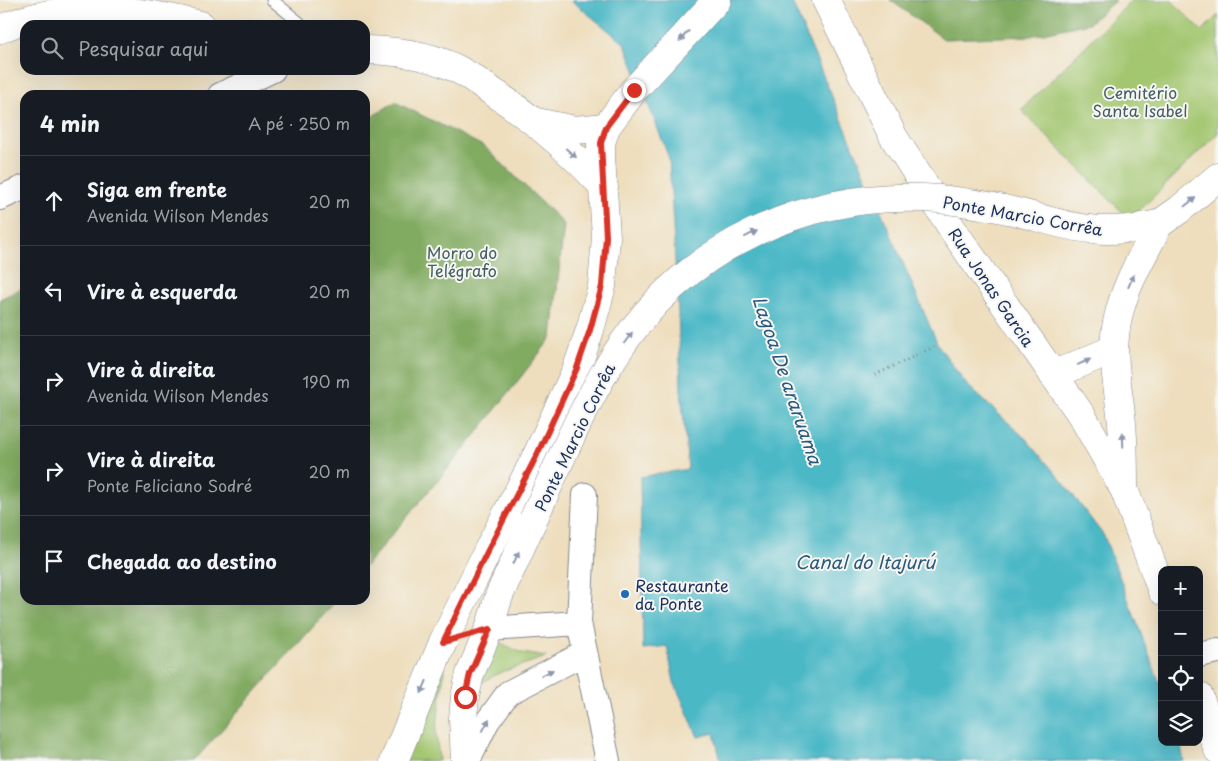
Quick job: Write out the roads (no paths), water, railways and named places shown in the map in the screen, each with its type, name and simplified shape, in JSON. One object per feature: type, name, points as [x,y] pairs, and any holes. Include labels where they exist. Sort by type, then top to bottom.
[{"type":"main road","points":[[394,761],[443,642],[536,457],[577,368],[590,330],[602,286],[606,237],[601,143],[607,125],[634,90],[717,0]]},
{"type":"main road","name":"Rua Jonas Garcia","points":[[826,0],[893,136],[955,233],[1082,416],[1124,489]]},
{"type":"main road","points":[[28,20],[52,12],[127,5],[179,20]]},
{"type":"main road","points":[[0,29],[20,22]]},
{"type":"main road","points":[[370,50],[414,54],[454,68],[502,98],[534,122],[579,160],[604,187]]},
{"type":"main road","points":[[534,122],[575,130],[607,125]]},
{"type":"main road","points":[[1158,580],[1124,489],[1122,423],[1116,387],[1114,349],[1117,319],[1124,296],[1159,224],[1180,210],[1218,177]]},
{"type":"main road","name":"Ponte Marcio Corrêa","points":[[466,761],[463,718],[470,674],[490,629],[499,596],[533,520],[596,388],[614,356],[658,300],[693,269],[743,238],[777,221],[818,208],[887,199],[937,199],[974,203],[1090,229],[1129,229],[1159,224]]},
{"type":"main road","points":[[1054,375],[1114,349]]},
{"type":"main road","points":[[443,642],[490,629]]},
{"type":"main road","points":[[1201,701],[1218,750]]},
{"type":"street","points":[[231,90],[262,75]]},
{"type":"street","points":[[0,198],[20,189]]},
{"type":"street","points":[[585,496],[579,623],[608,761]]},
{"type":"street","points":[[490,629],[579,623]]},
{"type":"street","points":[[1203,654],[1218,651]]},
{"type":"street","points":[[466,761],[487,722],[508,693],[585,653]]},
{"type":"lane","points":[[272,0],[297,20]]},
{"type":"water","name":"Canal do Itajurú","points":[[571,0],[791,0],[938,345],[966,384],[1026,439],[1063,482],[1104,536],[1158,678],[1158,746],[1181,746],[1184,761],[721,761],[714,733],[698,737],[674,682],[667,646],[643,649],[640,477],[688,469],[681,389],[669,158],[625,44]]},
{"type":"place","name":"Restaurante da Ponte","points":[[625,594]]},
{"type":"park label","name":"Cemitério Santa Isabel","points":[[1140,101]]},
{"type":"park label","name":"Morro do Telégrafo","points":[[462,261]]},
{"type":"water label","name":"Lagoa De araruama","points":[[788,380]]}]
